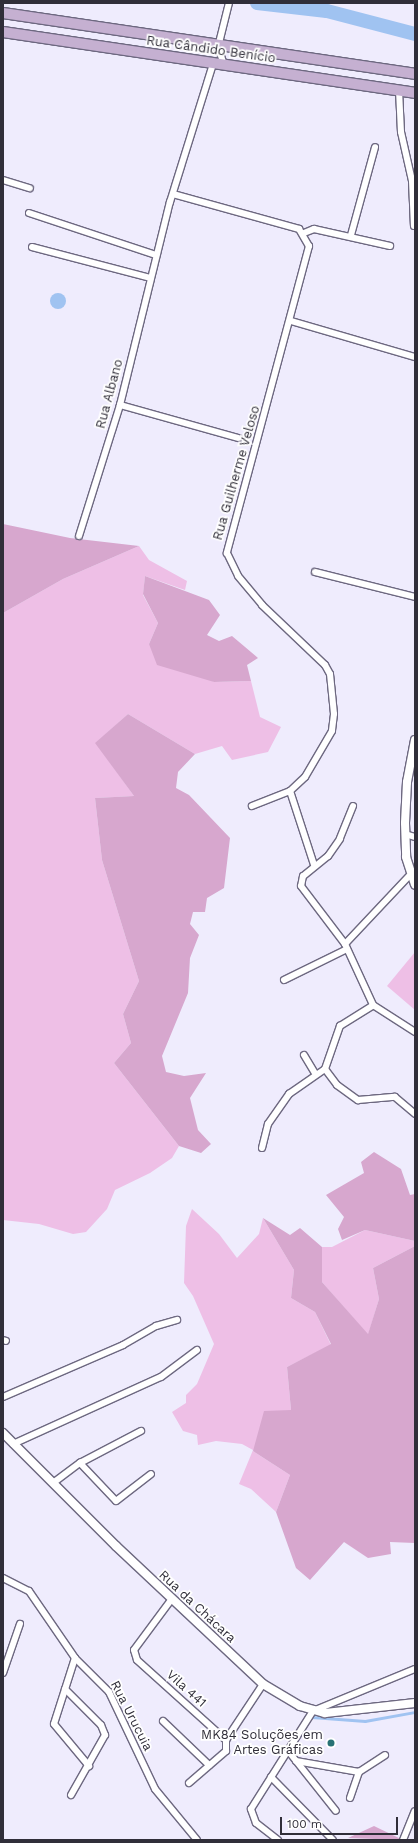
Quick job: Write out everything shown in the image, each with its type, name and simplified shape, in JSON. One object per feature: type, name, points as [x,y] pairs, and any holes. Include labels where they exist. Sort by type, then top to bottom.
[{"type":"main road","name":"Rua Cândido Benício","points":[[3,14],[415,74]]},
{"type":"main road","name":"Rua Cândido Benício","points":[[3,32],[226,66],[415,92]]},
{"type":"street","points":[[226,66],[218,46],[229,3]]},
{"type":"street","name":"Rua Albano","points":[[79,536],[120,405],[156,255],[213,64]]},
{"type":"street","points":[[399,90],[401,132],[412,181],[414,226]]},
{"type":"street","points":[[351,235],[375,147]]},
{"type":"street","points":[[3,180],[30,188]]},
{"type":"street","points":[[173,194],[304,233],[314,229],[351,235],[390,246]]},
{"type":"street","points":[[29,214],[156,255]]},
{"type":"street","name":"Rua Guilherme Veloso","points":[[252,806],[290,791],[309,772],[332,731],[334,696],[330,674],[312,649],[262,605],[238,576],[227,553],[291,321],[308,246],[304,233]]},
{"type":"street","points":[[32,247],[150,278]]},
{"type":"street","points":[[291,321],[415,357]]},
{"type":"street","points":[[120,405],[238,438]]},
{"type":"street","points":[[315,572],[415,597]]},
{"type":"street","points":[[415,740],[407,782],[405,834],[409,876],[415,885]]},
{"type":"street","points":[[290,791],[314,865]]},
{"type":"street","points":[[353,806],[340,839],[328,856],[314,865],[303,876],[301,886],[346,947],[373,1005],[415,1032]]},
{"type":"street","points":[[405,834],[415,837]]},
{"type":"street","points":[[284,980],[346,947],[409,876]]},
{"type":"street","points":[[262,1148],[276,1110],[289,1094],[315,1073],[325,1069],[340,1026],[373,1005]]},
{"type":"street","points":[[304,1055],[315,1073]]},
{"type":"street","points":[[325,1069],[337,1085],[358,1100],[395,1097],[415,1114]]},
{"type":"street","points":[[3,1397],[123,1345],[156,1326],[177,1320]]},
{"type":"street","points":[[14,1444],[161,1377],[197,1350]]},
{"type":"street","points":[[53,1483],[80,1463],[141,1432]]},
{"type":"street","name":"Rua da Chácara","points":[[3,1433],[171,1600],[263,1684],[313,1711],[359,1712],[415,1703]]},
{"type":"street","points":[[80,1463],[116,1500],[151,1474]]},
{"type":"street","name":"Rua Urucuia","points":[[3,1578],[29,1591],[75,1658],[109,1692],[155,1789],[197,1840]]},
{"type":"street","name":"Vila 441","points":[[171,1600],[134,1650],[134,1656],[226,1740]]},
{"type":"street","points":[[3,1673],[4,1665],[20,1624]]},
{"type":"street","points":[[75,1658],[65,1689],[55,1729],[89,1766]]},
{"type":"street","points":[[278,1840],[252,1816],[254,1800],[289,1752],[313,1711],[415,1669]]},
{"type":"street","points":[[190,1783],[226,1751],[226,1740],[263,1684]]},
{"type":"street","points":[[65,1689],[104,1730],[104,1738],[71,1796]]},
{"type":"street","points":[[163,1721],[209,1765]]},
{"type":"street","points":[[289,1752],[336,1811]]},
{"type":"street","points":[[350,1798],[359,1772],[384,1755]]},
{"type":"street","points":[[296,1761],[359,1772]]},
{"type":"street","points":[[271,1777],[333,1840]]},
{"type":"street","points":[[403,1840],[415,1811]]},
{"type":"shaded area","points":[[3,524],[70,538],[139,546],[63,579],[3,613]]},
{"type":"shaded area","points":[[139,546],[149,560],[187,581],[185,590],[145,576],[143,595],[158,623],[149,644],[214,682],[251,681],[260,717],[281,727],[268,752],[232,760],[222,746],[195,754],[128,714],[96,743],[134,796],[95,798],[102,860],[139,981],[123,1014],[131,1043],[114,1063],[179,1146],[172,1158],[150,1173],[115,1190],[107,1209],[86,1232],[73,1234],[39,1224],[3,1220],[3,613],[63,579]]},
{"type":"shaded area","points":[[145,576],[209,600],[220,615],[207,635],[219,641],[232,636],[258,658],[247,665],[251,681],[214,682],[157,665],[149,644],[158,623],[143,594]]},
{"type":"shaded area","points":[[128,714],[195,754],[178,772],[176,788],[189,795],[230,838],[224,888],[207,898],[205,912],[193,912],[190,924],[199,935],[190,958],[188,993],[162,1056],[166,1072],[184,1076],[206,1073],[190,1098],[198,1130],[211,1144],[201,1153],[179,1146],[114,1063],[131,1043],[123,1014],[139,981],[102,860],[95,798],[134,796],[95,743]]},
{"type":"shaded area","points":[[415,952],[415,1010],[387,986]]},
{"type":"shaded area","points":[[374,1152],[401,1169],[410,1195],[415,1194],[415,1241],[365,1230],[342,1240],[338,1229],[344,1217],[326,1195],[364,1173],[361,1162]]},
{"type":"shaded area","points":[[192,1209],[219,1234],[237,1258],[259,1234],[263,1218],[294,1270],[291,1298],[315,1312],[331,1345],[287,1367],[291,1410],[253,1451],[290,1475],[276,1512],[251,1489],[239,1484],[253,1450],[242,1444],[216,1441],[198,1445],[197,1435],[183,1431],[172,1412],[186,1403],[186,1395],[197,1384],[214,1344],[193,1296],[184,1283],[186,1226]]},
{"type":"shaded area","points":[[263,1218],[290,1235],[300,1228],[322,1247],[322,1282],[368,1334],[379,1299],[373,1268],[415,1246],[415,1543],[390,1542],[391,1554],[368,1558],[344,1542],[310,1580],[296,1568],[276,1512],[290,1475],[253,1451],[264,1411],[291,1410],[287,1367],[331,1344],[315,1312],[291,1298],[294,1270]]},
{"type":"shaded area","points":[[365,1230],[415,1241],[415,1246],[373,1268],[379,1299],[368,1335],[322,1282],[322,1247],[332,1247]]},
{"type":"shaded area","points":[[374,1826],[403,1840],[348,1838]]},
{"type":"water","points":[[58,293],[65,298],[66,301],[61,308],[58,309],[51,304],[50,301],[55,294]]},
{"type":"waterway","points":[[257,3],[327,11],[415,34]]},
{"type":"waterway","points":[[312,1717],[365,1721],[415,1712]]},
{"type":"place","name":"MK84 Soluções em Artes Gráficas","points":[[331,1743]]}]
